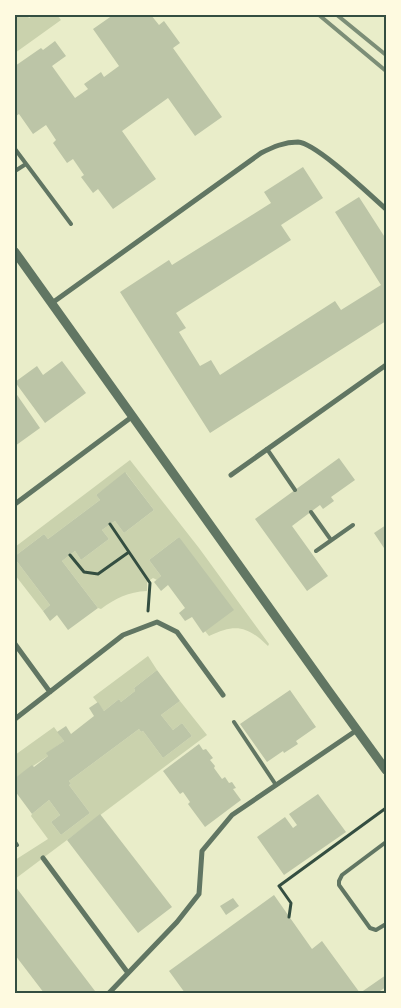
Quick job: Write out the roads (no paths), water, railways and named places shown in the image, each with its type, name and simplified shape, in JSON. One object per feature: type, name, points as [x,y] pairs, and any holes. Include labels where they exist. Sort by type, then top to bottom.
[{"type":"street","points":[[52,303],[261,153],[280,144],[300,142],[317,150],[386,209]]},
{"type":"street","points":[[15,252],[386,770]]},
{"type":"street","points":[[231,475],[386,366]]},
{"type":"street","points":[[15,504],[133,416]]},
{"type":"street","points":[[15,719],[124,635],[157,622],[177,632],[223,696]]},
{"type":"street","points":[[15,644],[50,692]]},
{"type":"street","points":[[109,993],[177,922],[199,894],[202,851],[232,815],[357,730]]},
{"type":"street","points":[[43,858],[128,973]]},
{"type":"lane","points":[[15,149],[71,224]]},
{"type":"lane","points":[[15,171],[26,164]]},
{"type":"lane","points":[[267,449],[295,490]]},
{"type":"lane","points":[[311,512],[331,540]]},
{"type":"lane","points":[[316,551],[353,525]]},
{"type":"lane","points":[[234,722],[276,785]]},
{"type":"lane","points":[[386,842],[342,875],[338,881],[370,928],[376,930],[386,924]]},
{"type":"railway","points":[[319,15],[386,71]]},
{"type":"railway","points":[[337,15],[386,55]]}]
